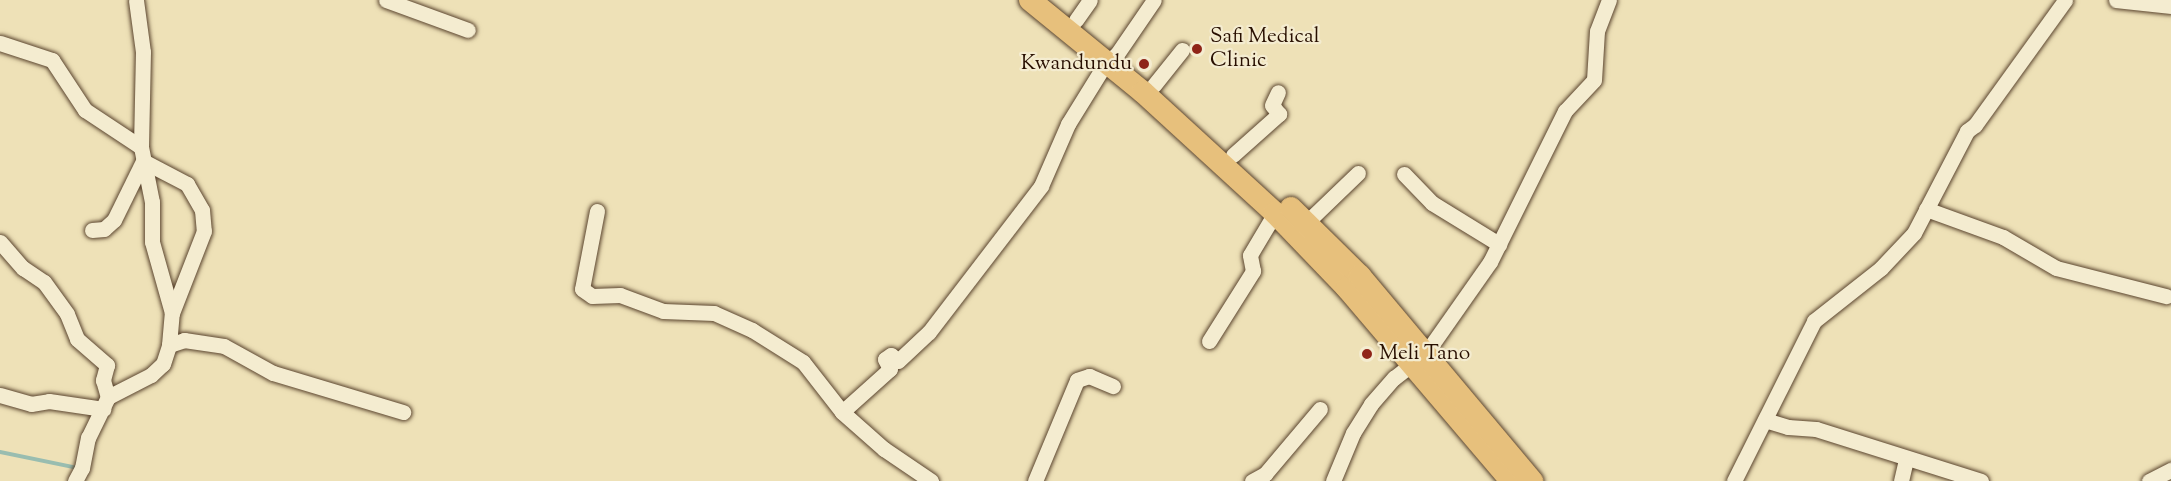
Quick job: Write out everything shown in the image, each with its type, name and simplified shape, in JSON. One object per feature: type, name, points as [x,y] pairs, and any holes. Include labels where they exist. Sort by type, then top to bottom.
[{"type":"main road","points":[[1030,0],[1111,59],[1154,85],[1306,223],[1329,258],[1418,359],[1532,481]]},
{"type":"main road","points":[[1054,0],[1076,20],[1143,92],[1275,213],[1329,258]]},
{"type":"main road","points":[[1418,359],[1511,481]]},
{"type":"street","points":[[136,0],[143,52],[142,154],[152,202],[152,242],[172,313]]},
{"type":"street","points":[[386,0],[468,30]]},
{"type":"street","points":[[1076,20],[1090,0]]},
{"type":"street","points":[[842,412],[890,369],[885,360],[891,355],[898,361],[929,332],[1041,186],[1068,124],[1154,0]]},
{"type":"street","points":[[1333,481],[1353,433],[1371,404],[1418,359],[1479,280],[1564,111],[1594,80],[1597,31],[1609,0]]},
{"type":"street","points":[[1734,481],[1814,321],[1881,268],[1914,233],[1967,131],[1975,125],[2065,0]]},
{"type":"street","points":[[2116,0],[2171,6]]},
{"type":"street","points":[[0,43],[52,60],[85,110],[142,154],[187,184],[202,210],[204,231],[172,313],[169,345],[163,364],[151,375],[105,403],[49,401],[31,404],[0,395]]},
{"type":"street","points":[[1154,85],[1182,50]]},
{"type":"street","points":[[1233,155],[1279,114],[1272,105],[1278,92]]},
{"type":"street","points":[[92,230],[104,228],[114,220],[142,154]]},
{"type":"street","points":[[1306,223],[1358,173]]},
{"type":"street","points":[[1404,174],[1432,203],[1499,244]]},
{"type":"street","points":[[1926,209],[2003,237],[2056,268],[2166,296]]},
{"type":"street","points":[[597,211],[582,289],[592,296],[620,295],[663,311],[714,313],[752,330],[803,362],[842,412],[884,450],[931,481]]},
{"type":"street","points":[[1209,341],[1253,271],[1250,255],[1275,213]]},
{"type":"street","points":[[0,242],[23,268],[44,282],[67,314],[77,339],[107,365],[103,380],[105,403],[88,438],[82,468],[75,481]]},
{"type":"street","points":[[169,345],[184,340],[224,346],[273,373],[404,412]]},
{"type":"street","points":[[1035,481],[1077,380],[1089,376],[1113,386]]},
{"type":"street","points":[[1252,481],[1271,477],[1320,409]]},
{"type":"street","points":[[1765,420],[1788,427],[1816,429],[1906,460],[1981,481]]},
{"type":"street","points":[[1901,481],[1906,460]]},
{"type":"street","points":[[2149,481],[2171,470]]},
{"type":"waterway","points":[[0,452],[78,468]]},
{"type":"place","name":"Safi Medical Clinic","points":[[1197,49]]},
{"type":"place","name":"Kwandundu","points":[[1144,64]]},
{"type":"place","name":"Meli Tano","points":[[1367,354]]}]
